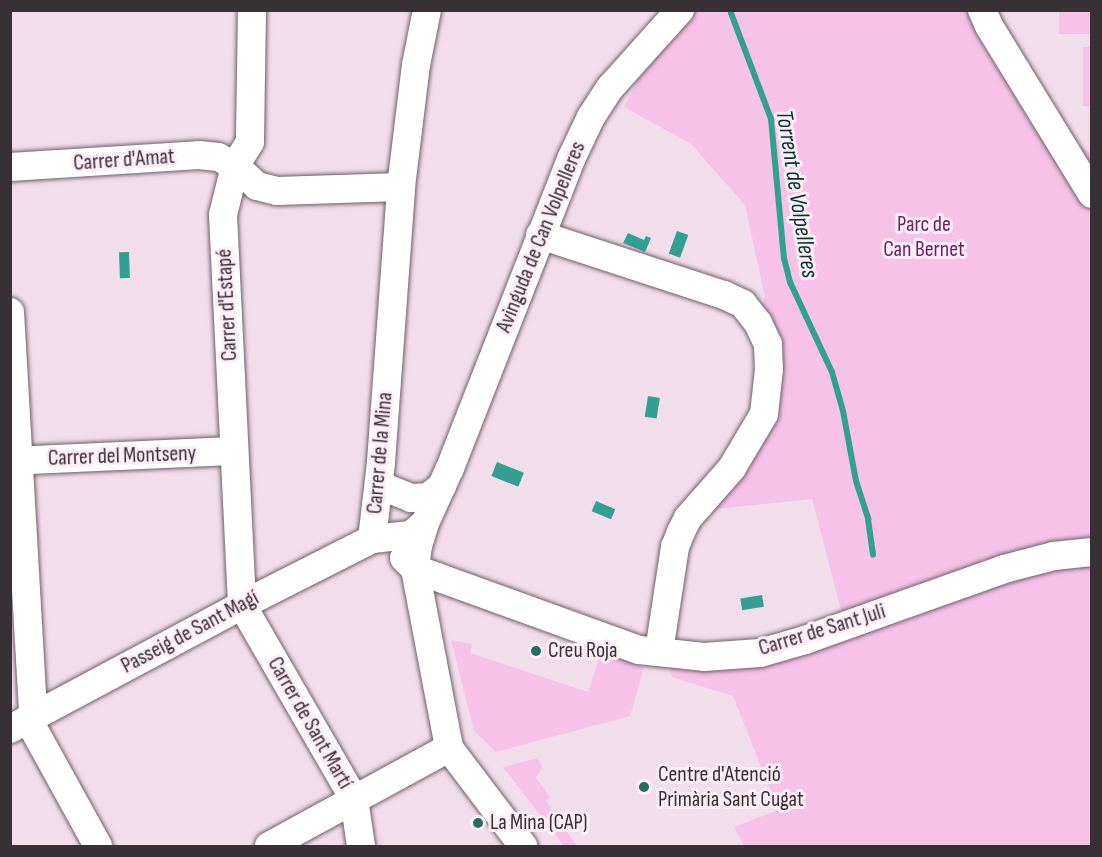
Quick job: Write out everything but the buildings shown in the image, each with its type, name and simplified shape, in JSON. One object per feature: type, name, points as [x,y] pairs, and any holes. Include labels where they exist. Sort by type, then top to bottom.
[{"type":"street","name":"Carrer d'Estapé","points":[[242,605],[223,215],[235,166],[250,142],[252,10]]},
{"type":"street","name":"Carrer de la Mina","points":[[415,568],[395,549],[372,539],[379,484],[401,187],[416,65],[427,10]]},
{"type":"street","name":"Avinguda de Can Volpelleres","points":[[415,568],[418,546],[425,524],[540,235],[591,117],[616,81],[680,10]]},
{"type":"street","points":[[982,10],[989,26],[1092,194]]},
{"type":"street","points":[[1058,136],[1092,154]]},
{"type":"street","name":"Carrer d'Amat","points":[[10,167],[199,155],[218,157],[235,166]]},
{"type":"street","points":[[235,166],[257,186],[277,191],[401,187]]},
{"type":"street","points":[[540,235],[724,295],[743,304],[758,323],[768,344],[769,369],[764,414],[732,468],[688,518],[675,547],[659,652]]},
{"type":"street","points":[[10,312],[24,721],[98,846]]},
{"type":"street","name":"Carrer del Montseny","points":[[15,460],[234,450]]},
{"type":"street","points":[[379,484],[398,495],[411,498],[428,497],[442,486]]},
{"type":"street","points":[[372,539],[411,535],[425,524]]},
{"type":"street","name":"Passeig de Sant Magí","points":[[24,721],[372,539]]},
{"type":"street","name":"Carrer de Sant Juli","points":[[415,568],[639,650],[704,657],[760,653],[805,640],[1004,569],[1054,556],[1092,552]]},
{"type":"street","points":[[415,568],[449,748],[523,846]]},
{"type":"street","name":"Carrer de Sant Martí","points":[[242,605],[354,799],[361,846]]},
{"type":"street","points":[[269,846],[449,748]]},
{"type":"green space","name":"Parc de Can Bernet","points":[[658,11],[980,11],[1059,136],[1091,153],[1091,846],[744,846],[734,827],[778,810],[733,696],[672,677],[666,653],[704,657],[845,625],[812,499],[696,511],[763,417],[760,309],[765,297],[745,205],[691,144],[624,107],[646,65],[660,20]]},
{"type":"green space","points":[[1059,11],[1091,11],[1091,34],[1059,34]]},
{"type":"green space","points":[[1083,47],[1091,47],[1091,106],[1083,106]]},
{"type":"green space","points":[[451,640],[472,644],[470,653],[588,692],[602,650],[644,668],[630,716],[496,752],[474,731]]},
{"type":"green space","points":[[538,758],[542,767],[536,778],[550,797],[546,801],[577,846],[564,846],[503,767]]},
{"type":"shaded area","points":[[677,231],[688,235],[680,258],[669,254]]},
{"type":"shaded area","points":[[628,233],[644,240],[646,236],[651,238],[645,252],[623,243]]},
{"type":"shaded area","points":[[119,252],[129,252],[130,278],[120,278]]},
{"type":"shaded area","points":[[648,396],[660,398],[657,419],[645,417]]},
{"type":"shaded area","points":[[497,462],[524,473],[518,487],[491,476]]},
{"type":"shaded area","points":[[596,501],[615,509],[611,519],[592,511]]},
{"type":"shaded area","points":[[762,595],[764,607],[742,610],[740,598]]},
{"type":"waterway","name":"Torrent de Volpelleres","points":[[731,13],[771,119],[784,258],[790,282],[832,372],[843,411],[856,481],[868,519],[873,555]]},
{"type":"place","name":"Creu Roja","points":[[536,651]]},
{"type":"place","name":"Centre d'Atenció Primària Sant Cugat","points":[[644,787]]},
{"type":"place","name":"La Mina (CAP)","points":[[478,823]]}]
